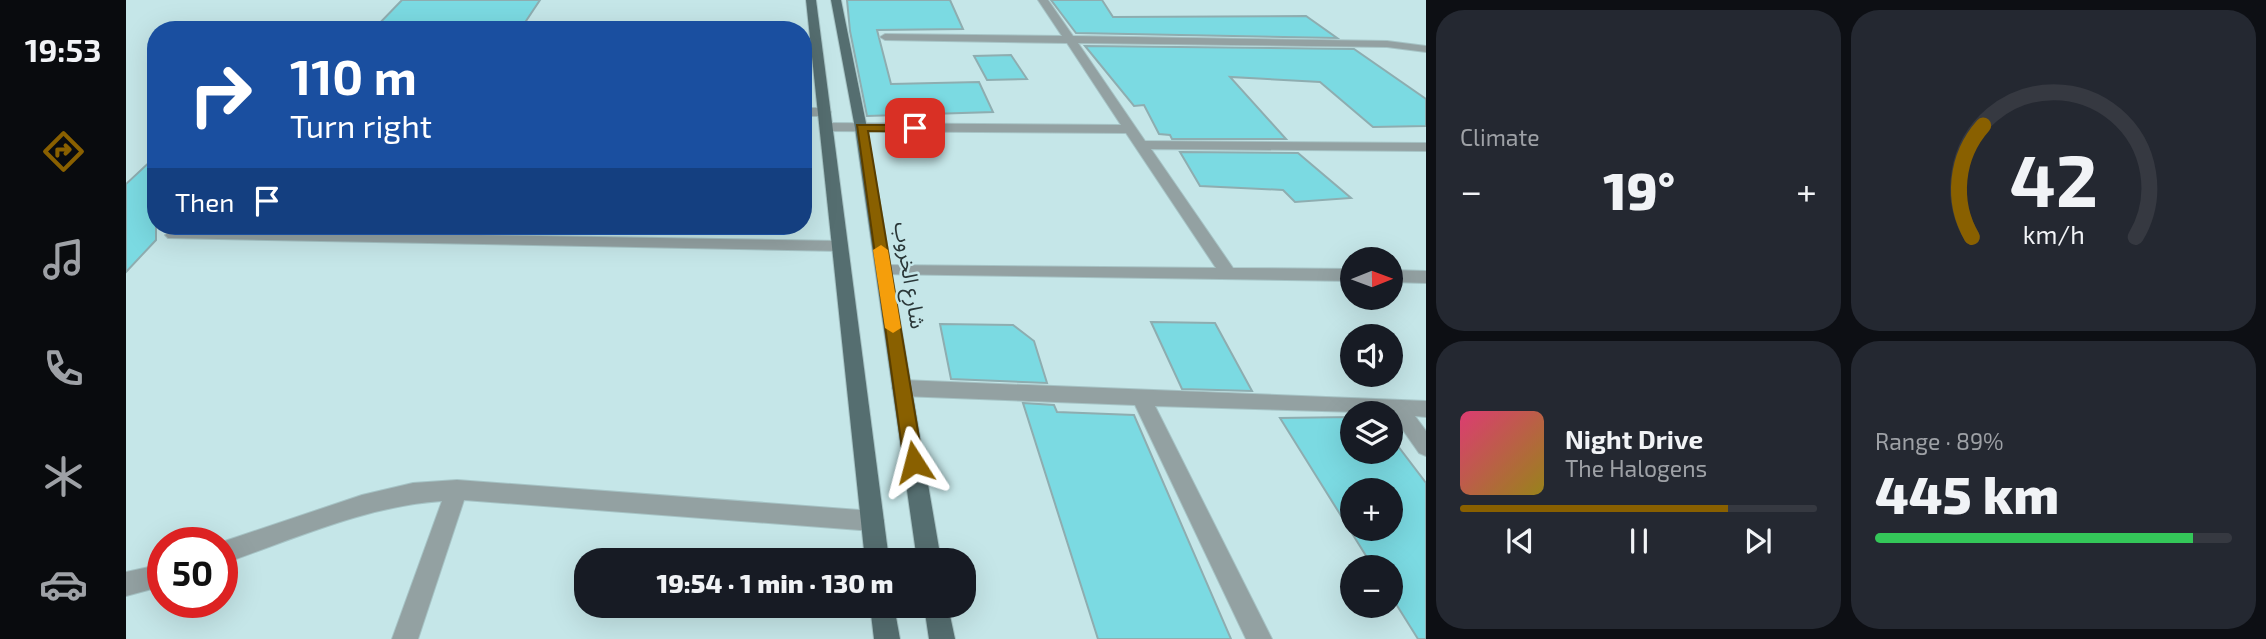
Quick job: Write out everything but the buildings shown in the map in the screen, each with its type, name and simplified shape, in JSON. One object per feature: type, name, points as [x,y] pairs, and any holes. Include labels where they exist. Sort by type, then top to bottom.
[{"type":"main road","points":[[811,0],[876,548]]},
{"type":"main road","name":"شارع الخروب","points":[[836,0],[861,128],[927,548]]},
{"type":"main road","points":[[884,618],[887,639]]},
{"type":"main road","points":[[938,618],[942,639]]},
{"type":"street","points":[[1043,0],[1228,273]]},
{"type":"street","points":[[885,37],[1387,44],[1426,49]]},
{"type":"street","points":[[812,115],[861,128],[1130,129]]},
{"type":"street","points":[[1142,145],[1426,147]]},
{"type":"street","points":[[229,235],[840,246]]},
{"type":"street","points":[[884,270],[1340,275]]},
{"type":"street","points":[[1404,276],[1426,277]]},
{"type":"street","points":[[902,388],[1340,406]]},
{"type":"street","points":[[1142,399],[1259,639]]},
{"type":"street","points":[[1403,408],[1426,409]]},
{"type":"street","points":[[1403,416],[1426,447]]},
{"type":"street","points":[[238,548],[362,505],[413,493],[457,490],[873,522]]},
{"type":"street","points":[[405,639],[457,490]]},
{"type":"street","points":[[126,584],[147,579]]},
{"type":"slow traffic","points":[[881,250],[893,328]]},
{"type":"route","points":[[914,462],[861,128],[915,128]]}]
